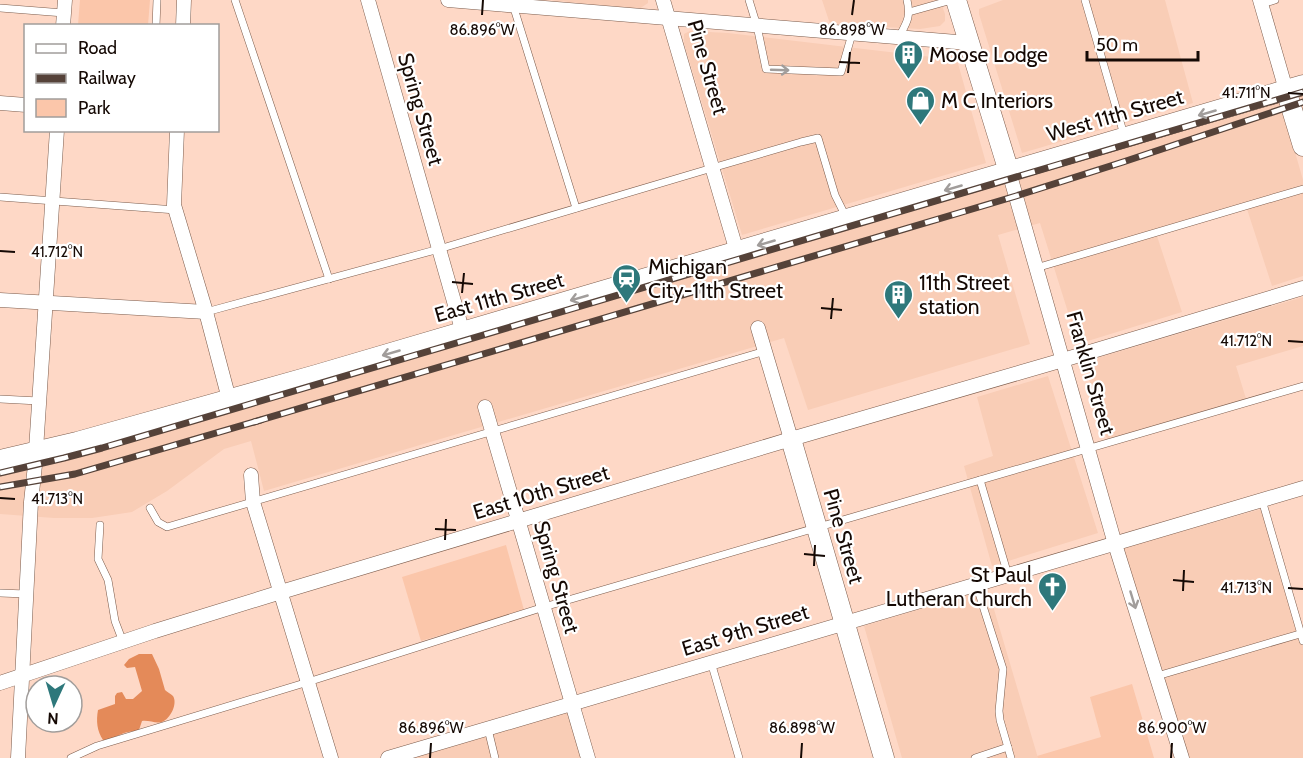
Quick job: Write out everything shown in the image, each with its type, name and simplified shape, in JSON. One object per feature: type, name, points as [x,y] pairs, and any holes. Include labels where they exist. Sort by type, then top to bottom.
[{"type":"street","points":[[183,24],[184,0]]},
{"type":"street","name":"Spring Street","points":[[368,0],[463,333]]},
{"type":"street","points":[[448,0],[969,43]]},
{"type":"street","name":"Pine Street","points":[[663,0],[737,252]]},
{"type":"street","name":"Franklin Street","points":[[954,0],[1009,172],[1115,544],[1182,758]]},
{"type":"street","points":[[1261,2],[1295,87],[1303,146]]},
{"type":"street","name":"West 11th Street","points":[[1009,172],[1295,87]]},
{"type":"street","points":[[0,104],[24,105]]},
{"type":"street","points":[[18,758],[31,502],[57,132]]},
{"type":"street","points":[[177,132],[174,205],[229,399]]},
{"type":"street","name":"East 11th Street","points":[[0,460],[77,442],[463,333],[1009,172]]},
{"type":"street","name":"East 10th Street","points":[[0,683],[281,592],[1303,288]]},
{"type":"street","points":[[0,300],[206,312]]},
{"type":"street","name":"Pine Street","points":[[759,328],[881,757]]},
{"type":"street","name":"Spring Street","points":[[485,407],[588,758]]},
{"type":"street","points":[[250,475],[253,502],[331,758]]},
{"type":"street","name":"East 9th Street","points":[[388,758],[1303,488]]},
{"type":"lane","points":[[156,24],[157,0]]},
{"type":"lane","points":[[235,0],[329,279]]},
{"type":"lane","points":[[749,0],[766,69],[841,72],[852,34]]},
{"type":"lane","points":[[899,37],[909,12],[907,0]]},
{"type":"lane","points":[[909,12],[954,0]]},
{"type":"lane","points":[[1084,0],[1124,137]]},
{"type":"lane","points":[[1261,2],[1275,0]]},
{"type":"lane","points":[[513,5],[576,208]]},
{"type":"lane","points":[[0,8],[64,13]]},
{"type":"lane","points":[[206,312],[439,249],[818,138],[835,195],[847,219]]},
{"type":"lane","points":[[1036,268],[1303,189]]},
{"type":"lane","points":[[0,197],[176,210]]},
{"type":"lane","points":[[150,508],[158,522],[167,527],[765,351]]},
{"type":"lane","points":[[71,758],[97,746],[544,607],[1303,386]]},
{"type":"lane","points":[[0,399],[39,401]]},
{"type":"lane","points":[[980,480],[1008,575]]},
{"type":"lane","points":[[1157,676],[1302,636],[1263,500]]},
{"type":"lane","points":[[100,525],[98,559],[108,580],[115,621],[123,642]]},
{"type":"lane","points":[[976,584],[1003,669],[999,711],[1011,758]]},
{"type":"lane","points":[[0,593],[26,594]]},
{"type":"lane","points":[[711,662],[739,758]]},
{"type":"lane","points":[[488,729],[495,758]]},
{"type":"lane","points":[[975,758],[1008,747]]},
{"type":"shaded area","points":[[549,0],[648,0],[648,3],[639,9]]},
{"type":"shaded area","points":[[822,0],[940,0],[945,21],[940,26],[920,29],[830,24]]},
{"type":"shaded area","points":[[1003,0],[1165,0],[1193,103],[1022,153],[979,14],[979,9]]},
{"type":"shaded area","points":[[690,31],[728,33],[957,60],[986,163],[742,235],[684,43],[684,34]]},
{"type":"shaded area","points":[[1303,86],[1303,111],[1285,117],[1303,180],[1303,276],[1272,286],[1246,206],[1156,233],[1182,312],[1078,344],[1040,223],[998,235],[1030,344],[808,410],[784,338],[264,491],[251,441],[224,449],[167,491],[132,512],[92,518],[0,514],[0,464]]},
{"type":"shaded area","points":[[1303,297],[1303,346],[1236,366],[1247,402],[1108,443],[1084,362]]},
{"type":"shaded area","points":[[1048,376],[1098,533],[992,566],[964,466],[993,456],[977,397]]},
{"type":"shaded area","points":[[1265,508],[1303,633],[1303,758],[1189,758],[1123,548]]},
{"type":"shaded area","points":[[988,589],[1038,758],[902,758],[864,626]]},
{"type":"shaded area","points":[[139,654],[152,654],[165,690],[173,696],[175,703],[172,711],[162,722],[142,721],[139,730],[103,740],[99,733],[98,710],[115,704],[117,693],[122,692],[126,699],[133,699],[142,691],[135,667],[127,668],[124,665],[129,659]]},
{"type":"shaded area","points":[[570,711],[584,758],[411,758]]},
{"type":"green space","points":[[80,0],[150,0],[148,24],[78,24]]},
{"type":"green space","points":[[506,545],[524,610],[421,641],[402,577]]},
{"type":"green space","points":[[1132,684],[1154,758],[1038,758],[1037,756],[1101,737],[1090,697]]},
{"type":"railway","points":[[0,473],[102,448],[1303,92]]},
{"type":"railway","points":[[254,422],[1016,196],[1303,102]]},
{"type":"railway","points":[[0,487],[75,474],[261,420]]},
{"type":"place","name":"Moose Lodge","points":[[908,80]]},
{"type":"place","name":"M C Interiors","points":[[920,126]]},
{"type":"place","name":"Michigan City-11th Street","points":[[627,304]]},
{"type":"place","name":"11th Street station","points":[[898,320]]},
{"type":"place","name":"St Paul Lutheran Church","points":[[1053,612]]}]
